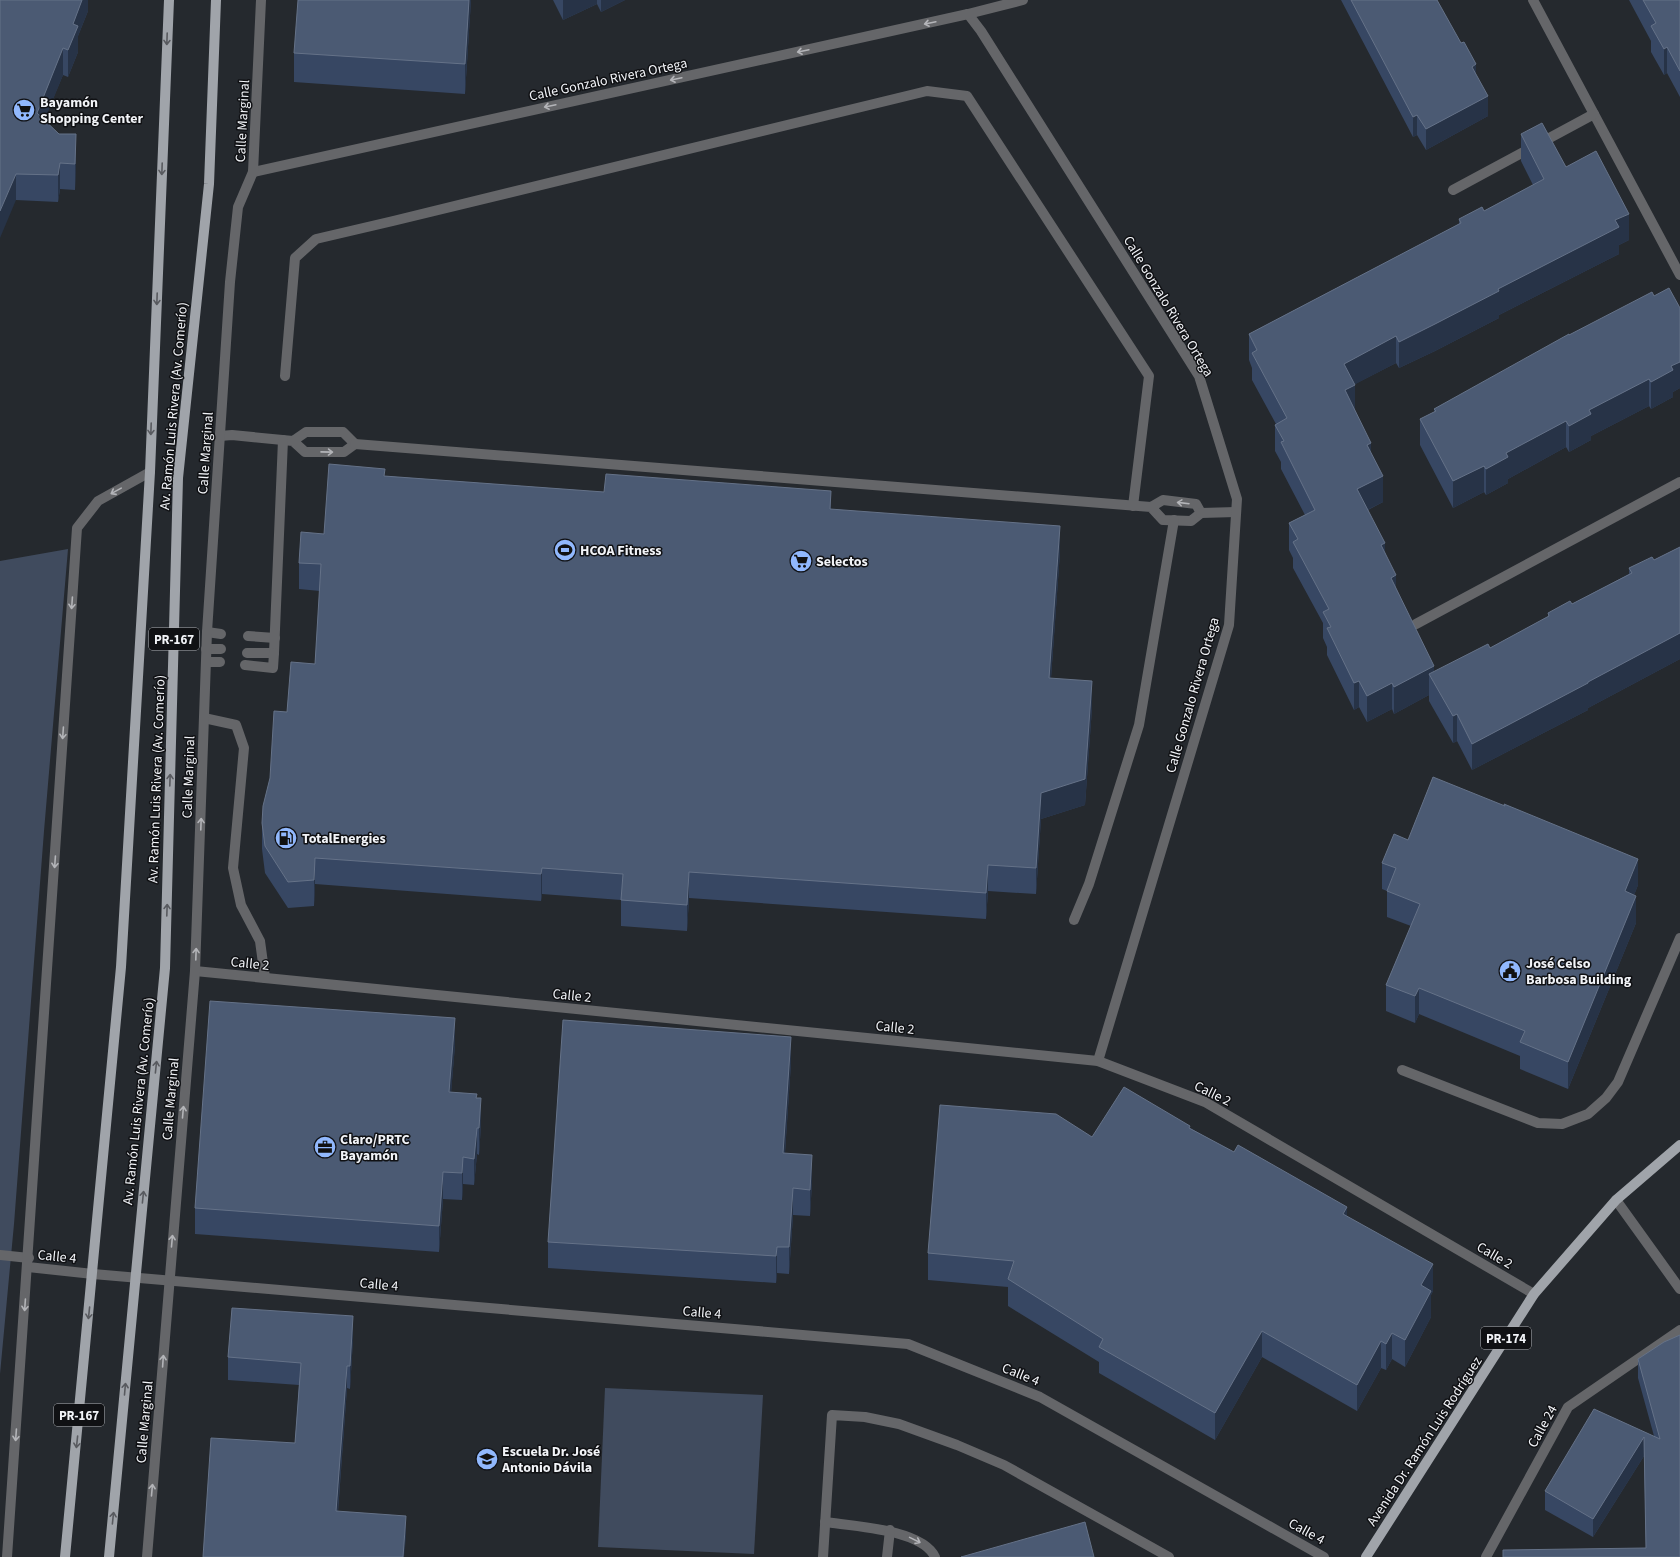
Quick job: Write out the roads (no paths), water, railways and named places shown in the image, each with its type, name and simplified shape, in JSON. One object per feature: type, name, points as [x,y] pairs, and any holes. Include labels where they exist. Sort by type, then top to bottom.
[{"type":"main road","name":"Av. Ramón Luis Rivera (Av. Comerío)","points":[[65,1557],[121,967],[150,472],[168,0]]},
{"type":"main road","name":"Av. Ramón Luis Rivera (Av. Comerío)","points":[[109,1557],[165,968],[178,478],[209,184],[216,0]]},
{"type":"main road","name":"Avenida Dr. Ramón Luis Rodríguez","points":[[1366,1557],[1534,1294],[1616,1200],[1680,1145]]},
{"type":"street","name":"Calle Marginal","points":[[146,1557],[196,971],[206,649],[230,282],[238,207],[253,172],[261,0]]},
{"type":"street","name":"Calle Gonzalo Rivera Ortega","points":[[253,172],[968,14],[1023,0]]},
{"type":"street","points":[[1533,0],[1680,276]]},
{"type":"street","name":"Calle Gonzalo Rivera Ortega","points":[[968,14],[981,31],[1199,376],[1237,499],[1229,625],[1098,1061]]},
{"type":"street","points":[[285,376],[295,258],[316,239],[927,91],[966,96],[1149,376],[1133,506]]},
{"type":"street","points":[[1453,190],[1594,114]]},
{"type":"street","points":[[220,436],[232,435],[288,440],[306,432],[343,432],[355,444],[1133,506],[1151,507],[1163,500],[1196,504],[1200,513]]},
{"type":"street","points":[[288,440],[305,452],[344,452],[355,444]]},
{"type":"street","points":[[245,665],[273,668],[288,440]]},
{"type":"street","points":[[7,1557],[77,528],[98,501],[150,472]]},
{"type":"street","points":[[1416,624],[1680,482]]},
{"type":"street","points":[[1151,507],[1163,520],[1191,521],[1200,513],[1236,512]]},
{"type":"street","points":[[1074,920],[1089,884],[1139,725],[1174,520]]},
{"type":"street","points":[[207,632],[222,634]]},
{"type":"street","points":[[248,636],[275,638]]},
{"type":"street","points":[[206,649],[221,649]]},
{"type":"street","points":[[247,653],[274,653]]},
{"type":"street","points":[[206,662],[220,662]]},
{"type":"street","points":[[204,718],[236,725],[244,748],[233,868],[241,905],[260,941],[265,978]]},
{"type":"street","points":[[1402,1070],[1538,1123],[1562,1124],[1588,1114],[1606,1098],[1618,1082],[1680,938]]},
{"type":"street","name":"Calle 2","points":[[196,971],[1098,1061],[1204,1102],[1534,1294]]},
{"type":"street","points":[[1616,1200],[1680,1289]]},
{"type":"street","name":"Calle 4","points":[[0,1256],[93,1274],[908,1344],[1040,1397],[1324,1557]]},
{"type":"street","name":"Calle 24","points":[[1486,1557],[1568,1407],[1680,1330]]},
{"type":"street","points":[[823,1557],[832,1415],[865,1417],[899,1424],[957,1445],[1004,1465],[1169,1557]]},
{"type":"street","points":[[825,1522],[890,1530],[918,1541],[935,1557]]},
{"type":"street","points":[[887,1557],[890,1530]]},
{"type":"place","name":"Bayamón Shopping Center","points":[[24,110]]},
{"type":"place","name":"HCOA Fitness","points":[[565,550]]},
{"type":"place","name":"Selectos","points":[[801,561]]},
{"type":"place","name":"TotalEnergies","points":[[286,838]]},
{"type":"place","name":"José Celso Barbosa Building","points":[[1510,971]]},
{"type":"place","name":"Claro/PRTC Bayamón","points":[[325,1147]]},
{"type":"place","name":"Escuela Dr. José Antonio Dávila","points":[[487,1459]]}]
